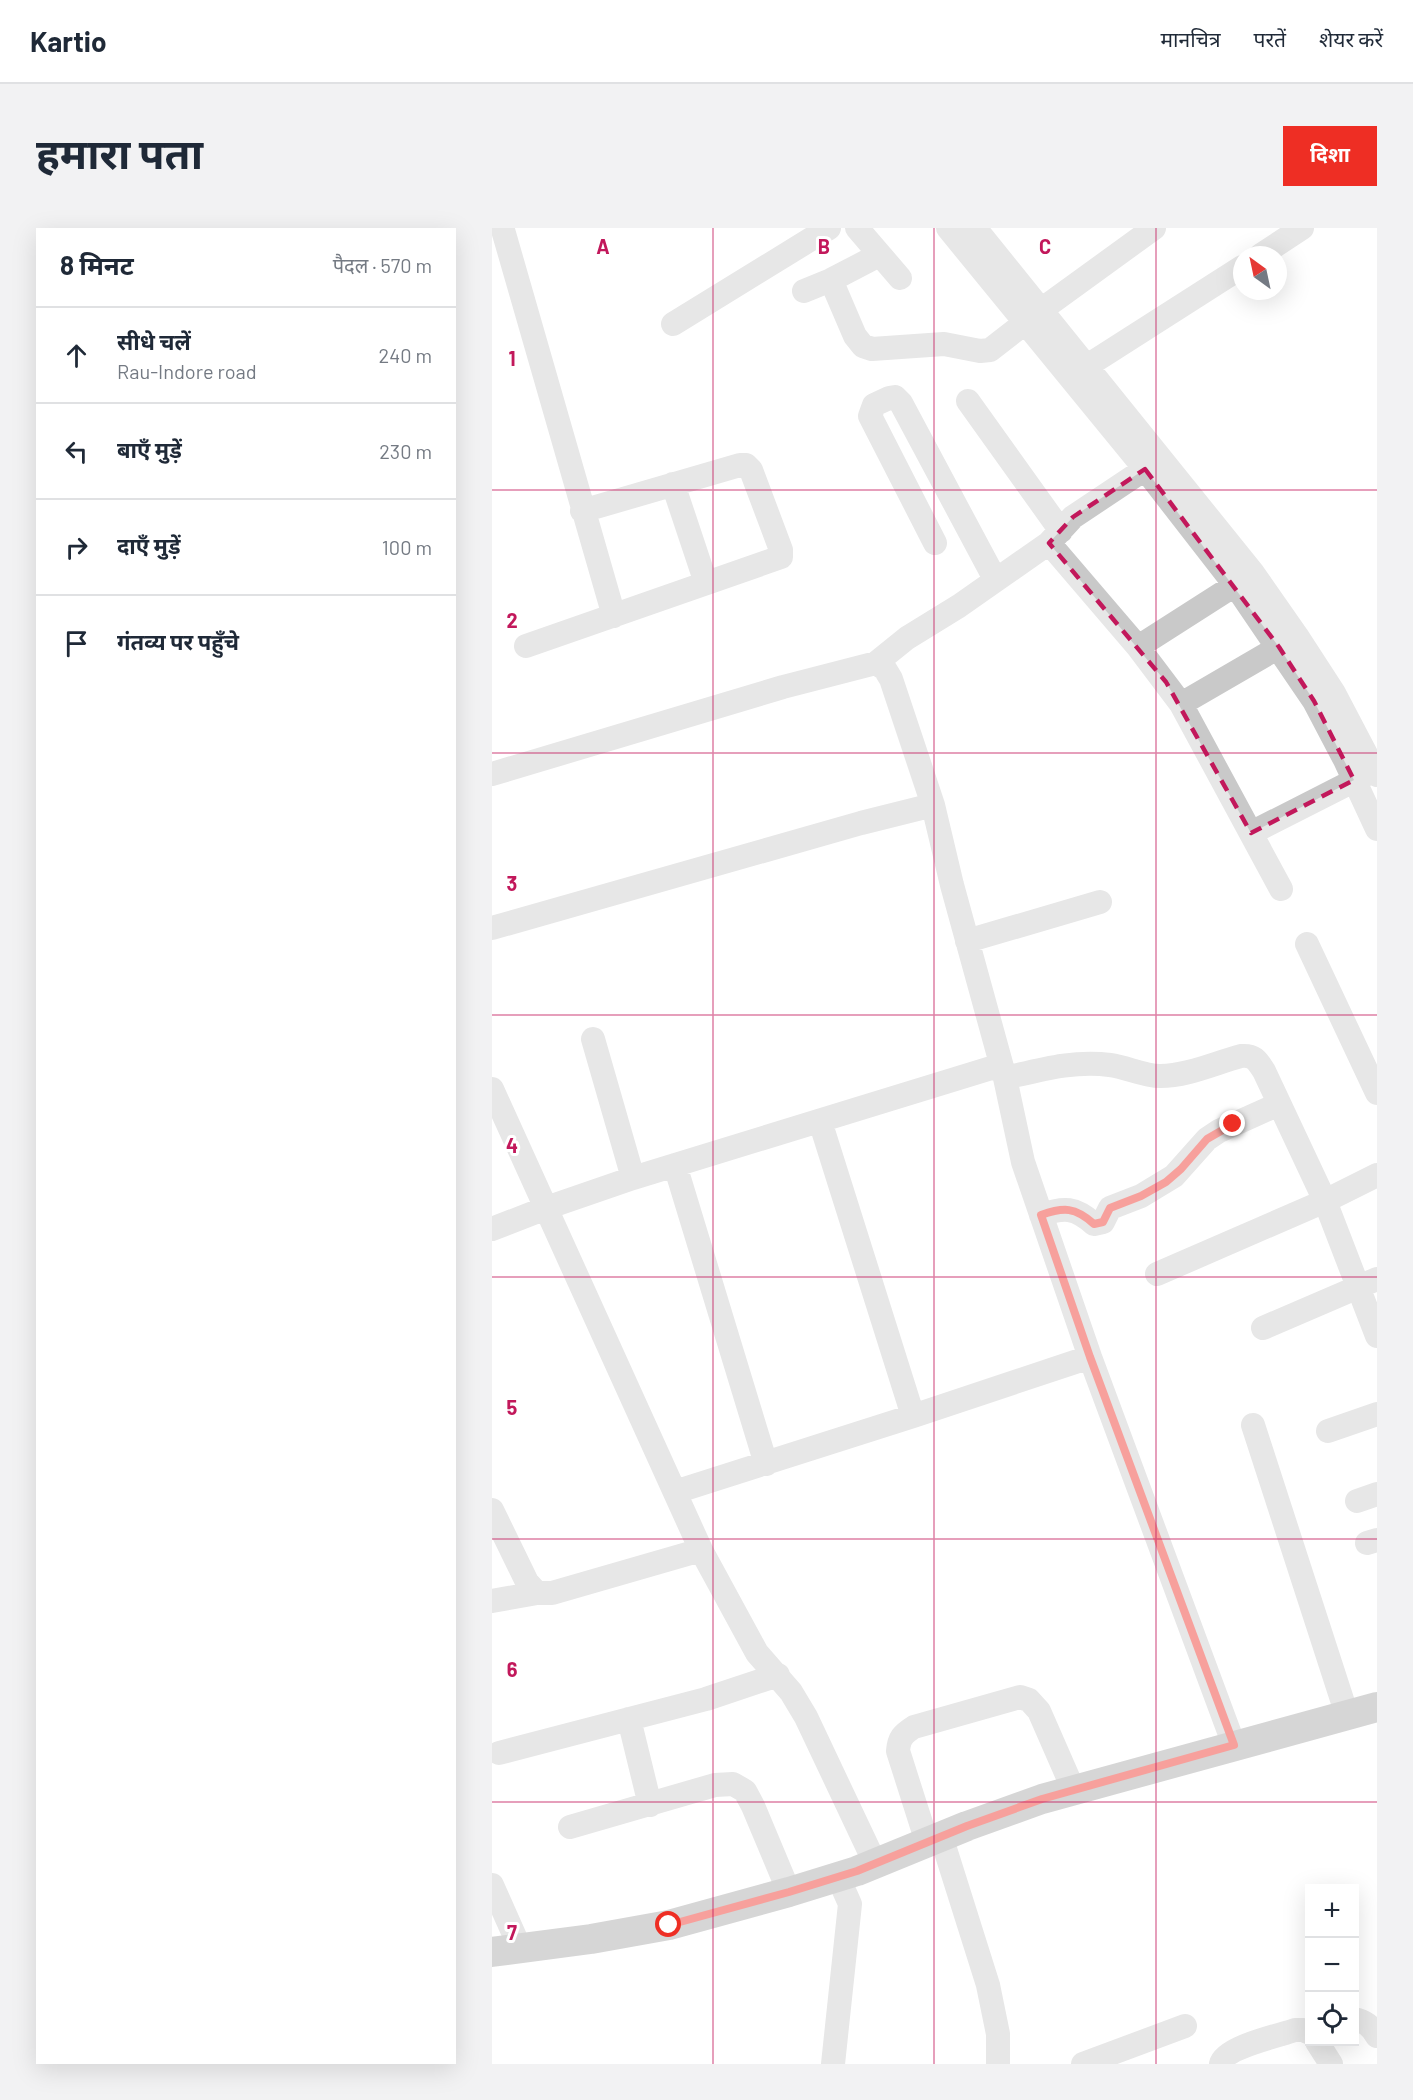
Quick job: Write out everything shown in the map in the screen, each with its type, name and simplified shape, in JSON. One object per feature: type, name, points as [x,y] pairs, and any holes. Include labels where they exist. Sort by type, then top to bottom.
[{"type":"main road","points":[[506,1950],[591,1939],[669,1925],[789,1892],[838,1877],[1042,1799],[1377,1707]]},
{"type":"street","points":[[673,324],[829,228]]},
{"type":"street","points":[[857,228],[900,278]]},
{"type":"street","points":[[948,228],[1034,316],[1087,366],[1314,701],[1369,775]]},
{"type":"street","points":[[975,228],[1034,316],[1153,463],[1253,573],[1298,636],[1334,693],[1369,775],[1377,830]]},
{"type":"street","points":[[831,280],[855,336],[863,346],[872,349],[944,344],[980,351],[990,350],[1154,228]]},
{"type":"street","points":[[1275,246],[1302,228]]},
{"type":"street","points":[[501,230],[614,616]]},
{"type":"street","points":[[804,291],[879,255]]},
{"type":"street","points":[[1087,366],[1233,273]]},
{"type":"street","points":[[935,543],[870,416],[874,405],[889,398],[895,397],[901,403],[995,579]]},
{"type":"street","points":[[968,401],[1055,537],[1181,704],[1281,889]]},
{"type":"street","points":[[492,774],[783,687],[876,663],[907,638],[959,606],[1055,537],[1073,517],[1153,463]]},
{"type":"street","points":[[526,646],[781,557],[782,550],[751,470],[746,465],[582,511]]},
{"type":"street","points":[[673,484],[706,583]]},
{"type":"street","points":[[1138,647],[1235,585]]},
{"type":"street","points":[[1181,704],[1279,647]]},
{"type":"street","points":[[876,663],[885,669],[891,679],[933,805],[1003,1071],[1023,1162],[1090,1357],[1234,1745]]},
{"type":"street","points":[[1251,833],[1369,775]]},
{"type":"street","points":[[492,928],[861,823],[933,805]]},
{"type":"street","points":[[967,941],[1100,902]]},
{"type":"street","points":[[1307,944],[1377,1093]]},
{"type":"street","points":[[593,1039],[633,1178]]},
{"type":"street","points":[[492,1229],[546,1208],[675,1165],[820,1121],[1003,1071],[1093,1063],[1112,1065],[1158,1077],[1250,1055],[1257,1059],[1264,1071],[1367,1284],[1377,1336]]},
{"type":"street","points":[[492,1089],[701,1550],[757,1653],[778,1675],[806,1717],[875,1863]]},
{"type":"street","points":[[1041,1215],[1058,1209],[1068,1209],[1079,1213],[1094,1224],[1103,1222],[1110,1208],[1141,1196],[1174,1176],[1207,1139],[1233,1124],[1279,1104]]},
{"type":"street","points":[[820,1121],[913,1416]]},
{"type":"street","points":[[675,1165],[766,1464]]},
{"type":"street","points":[[1157,1274],[1325,1201],[1377,1175]]},
{"type":"street","points":[[1263,1329],[1367,1284]]},
{"type":"street","points":[[675,1492],[1090,1357]]},
{"type":"street","points":[[1328,1431],[1377,1414]]},
{"type":"street","points":[[1253,1425],[1347,1715]]},
{"type":"street","points":[[492,1510],[527,1582],[537,1593]]},
{"type":"street","points":[[492,1601],[537,1593],[552,1593],[701,1550]]},
{"type":"street","points":[[499,1753],[706,1699],[778,1675]]},
{"type":"street","points":[[999,2064],[998,2034],[988,1984],[934,1839],[898,1751],[898,1742],[903,1734],[914,1727],[1020,1696],[1029,1700],[1039,1710],[1074,1791]]},
{"type":"street","points":[[629,1719],[650,1805]]},
{"type":"street","points":[[570,1827],[715,1785],[733,1784],[745,1791],[753,1806],[789,1892]]},
{"type":"street","points":[[833,2064],[850,1904],[838,1877]]},
{"type":"street","points":[[492,1885],[506,1950]]},
{"type":"street","points":[[1359,2020],[1373,2029],[1377,2036]]},
{"type":"street","points":[[1083,2064],[1185,2026]]},
{"type":"street","points":[[1221,2064],[1222,2058],[1231,2051],[1295,2030],[1305,2031]]},
{"type":"street","points":[[1320,2046],[1331,2064]]},
{"type":"highlighted area","points":[[1145,469],[1279,647],[1314,701],[1354,780],[1251,833],[1166,682],[1049,543],[1073,517]]},
{"type":"route","points":[[669,1925],[857,1871],[967,1826],[1042,1799],[1234,1745],[1090,1357],[1041,1215],[1058,1209],[1068,1209],[1098,1225],[1106,1218],[1110,1208],[1141,1196],[1166,1182],[1181,1169],[1207,1139],[1233,1124]]}]
